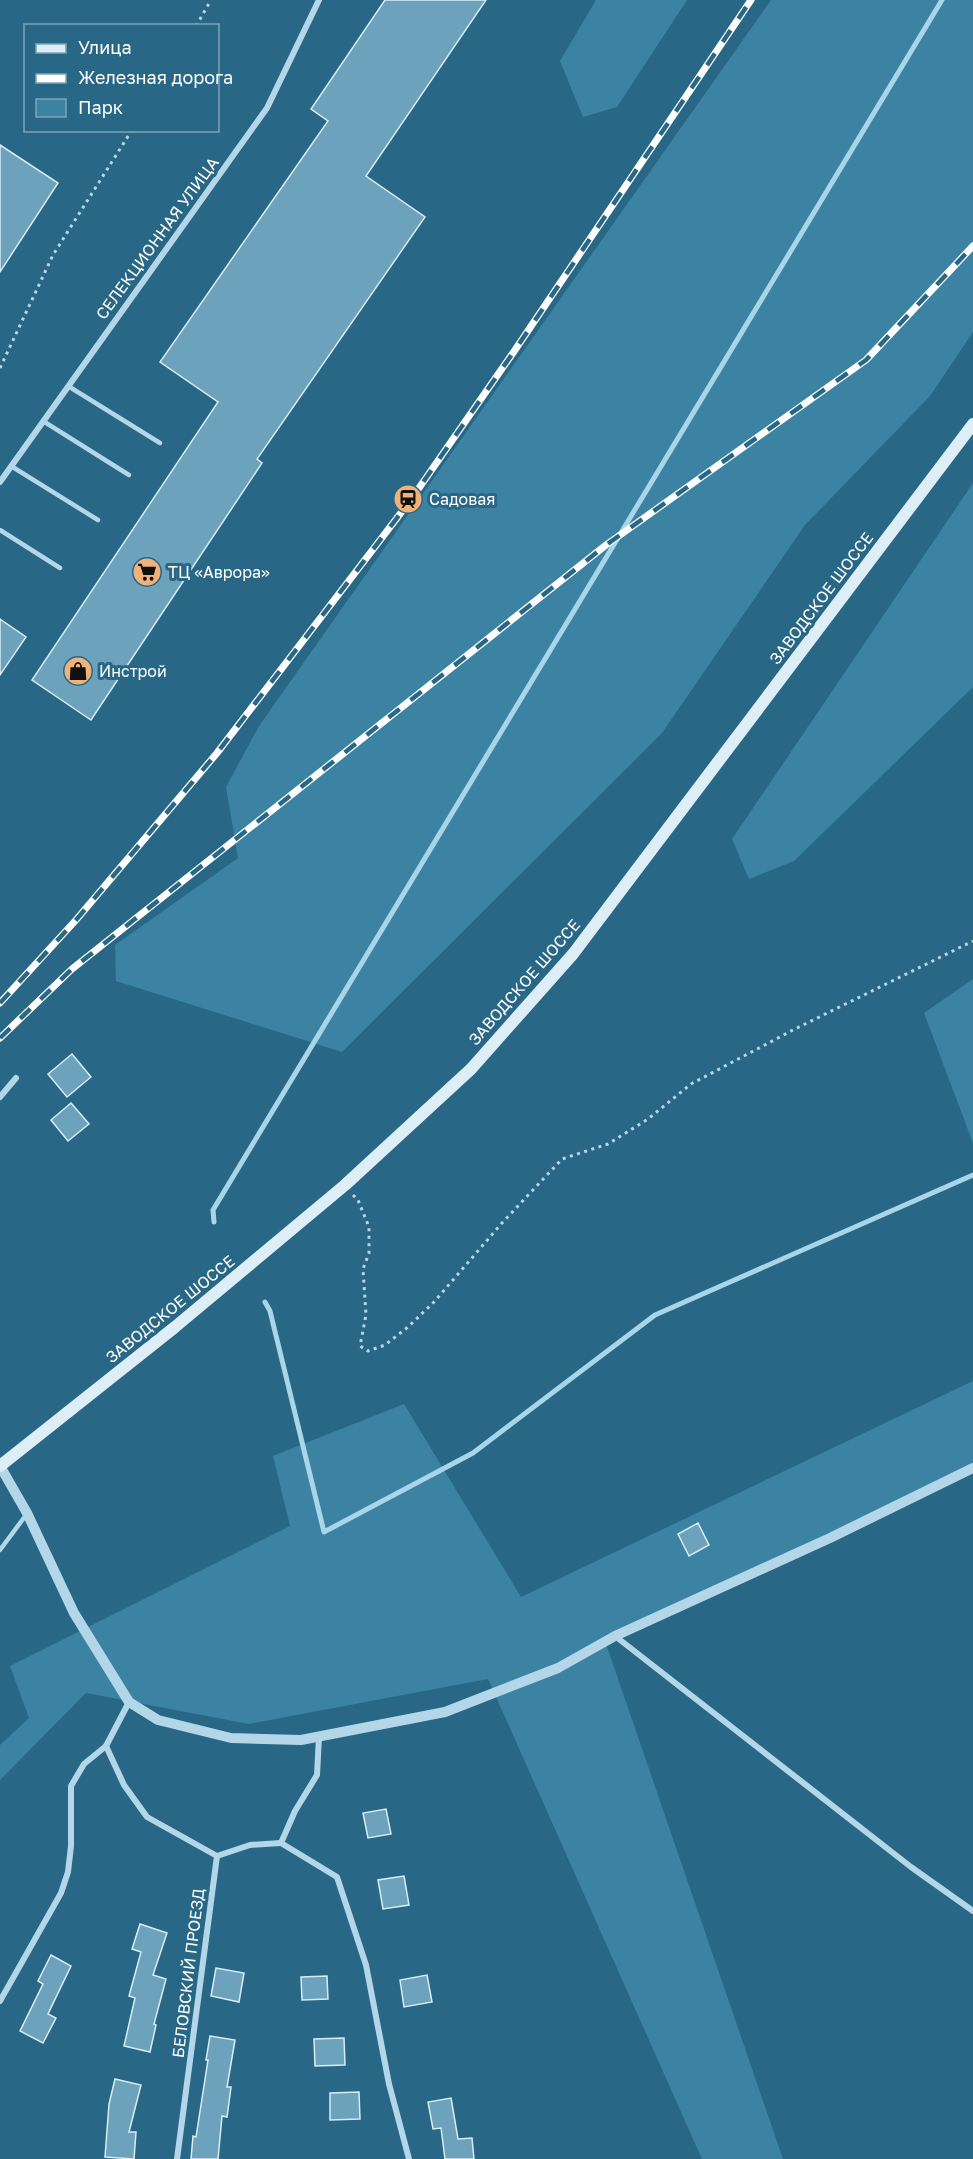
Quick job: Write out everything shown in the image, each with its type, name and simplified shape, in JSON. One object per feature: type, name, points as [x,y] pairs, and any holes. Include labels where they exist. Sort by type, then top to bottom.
[{"type":"main road","name":"ЗАВОДСКОЕ ШОССЕ","points":[[0,1466],[176,1327],[345,1185],[471,1069],[573,954],[973,424]]},
{"type":"street","name":"СЕЛЕКЦИОННАЯ УЛИЦА","points":[[0,482],[267,108],[319,0]]},
{"type":"street","points":[[0,1097],[16,1078]]},
{"type":"street","points":[[0,1466],[27,1513],[74,1613],[129,1702],[158,1720],[231,1738],[301,1740],[445,1712],[558,1668],[615,1636],[830,1538],[973,1468]]},
{"type":"street","points":[[615,1636],[911,1868],[973,1911]]},
{"type":"street","points":[[0,2001],[61,1893],[68,1872],[71,1846],[71,1786],[84,1764],[106,1746],[129,1702]]},
{"type":"street","points":[[281,1843],[295,1810],[317,1775],[319,1737]]},
{"type":"street","points":[[106,1746],[124,1785],[147,1817],[217,1856],[249,1845],[281,1843],[337,1877],[366,1965],[389,2084],[409,2159]]},
{"type":"street","name":"БЕЛОВСКИЙ ПРОЕЗД","points":[[177,2159],[217,1856]]},
{"type":"lane","points":[[68,386],[160,443]]},
{"type":"lane","points":[[43,421],[129,476]]},
{"type":"lane","points":[[11,466],[98,520]]},
{"type":"lane","points":[[0,530],[60,568]]},
{"type":"lane","points":[[0,1550],[27,1513]]},
{"type":"path","points":[[197,24],[211,0]]},
{"type":"path","points":[[0,368],[53,255],[131,132]]},
{"type":"path","points":[[345,1185],[358,1200],[369,1227],[369,1253],[363,1269],[366,1316],[360,1346],[368,1351],[385,1345],[434,1302],[502,1223],[562,1159],[608,1144],[648,1119],[690,1084],[973,941]]},
{"type":"green space","points":[[596,0],[687,0],[617,107],[583,117],[560,61]]},
{"type":"green space","points":[[771,0],[973,0],[973,332],[930,396],[805,525],[662,733],[342,1052],[116,981],[115,945],[238,858],[226,787],[259,726]]},
{"type":"green space","points":[[973,483],[973,687],[794,861],[749,879],[732,839]]},
{"type":"green space","points":[[973,979],[973,1143],[924,1013]]},
{"type":"green space","points":[[973,1381],[973,1470],[604,1638],[783,2159],[702,2159],[488,1679],[249,1724],[86,1693],[0,1780],[0,1745],[29,1718],[10,1666],[290,1526],[273,1456],[404,1404],[521,1597]]},
{"type":"building","points":[[385,0],[486,0],[366,176],[425,217],[257,459],[262,463],[91,720],[32,680],[218,402],[160,362],[328,121],[311,109]]},
{"type":"building","points":[[0,145],[58,183],[0,272]]},
{"type":"building","points":[[0,619],[26,637],[0,675]]},
{"type":"building","points":[[72,1054],[91,1077],[67,1097],[48,1074]]},
{"type":"building","points":[[71,1103],[89,1124],[68,1141],[51,1120]]},
{"type":"building","points":[[698,1523],[709,1545],[689,1556],[678,1534]]},
{"type":"building","points":[[386,1809],[391,1834],[368,1838],[363,1813]]},
{"type":"building","points":[[404,1876],[409,1905],[383,1909],[378,1880]]},
{"type":"building","points":[[140,1924],[167,1933],[153,1975],[166,1979],[154,2024],[156,2025],[150,2052],[124,2046],[135,1998],[129,1996],[141,1952],[132,1949]]},
{"type":"building","points":[[51,1955],[71,1966],[48,2014],[56,2018],[43,2043],[20,2031],[43,1984],[38,1981]]},
{"type":"building","points":[[216,1968],[244,1973],[239,2002],[211,1996]]},
{"type":"building","points":[[427,1975],[432,2002],[404,2007],[400,1980]]},
{"type":"building","points":[[327,1976],[328,1999],[302,2000],[301,1977]]},
{"type":"building","points":[[210,2036],[235,2040],[227,2087],[231,2087],[227,2117],[222,2116],[218,2159],[191,2159],[193,2136],[196,2137],[208,2060],[206,2060]]},
{"type":"building","points":[[344,2038],[345,2065],[315,2066],[314,2039]]},
{"type":"building","points":[[115,2079],[141,2085],[129,2132],[136,2132],[134,2159],[105,2157],[109,2104]]},
{"type":"building","points":[[359,2092],[360,2119],[330,2120],[330,2093]]},
{"type":"building","points":[[451,2098],[458,2139],[472,2138],[474,2159],[445,2159],[441,2128],[433,2129],[428,2102]]},
{"type":"waterway","points":[[214,1222],[213,1210],[942,0]]},
{"type":"waterway","points":[[265,1302],[270,1311],[324,1532],[473,1453],[655,1315],[973,1175]]},
{"type":"railway","points":[[0,1003],[76,920],[217,753],[410,501],[515,350],[751,0]]},
{"type":"railway","points":[[0,1038],[72,969],[606,545],[866,360],[973,246]]},
{"type":"place","name":"Садовая","points":[[408,499]]},
{"type":"place","name":"ТЦ «Аврора»","points":[[147,572]]},
{"type":"place","name":"Инстрой","points":[[78,671]]}]
